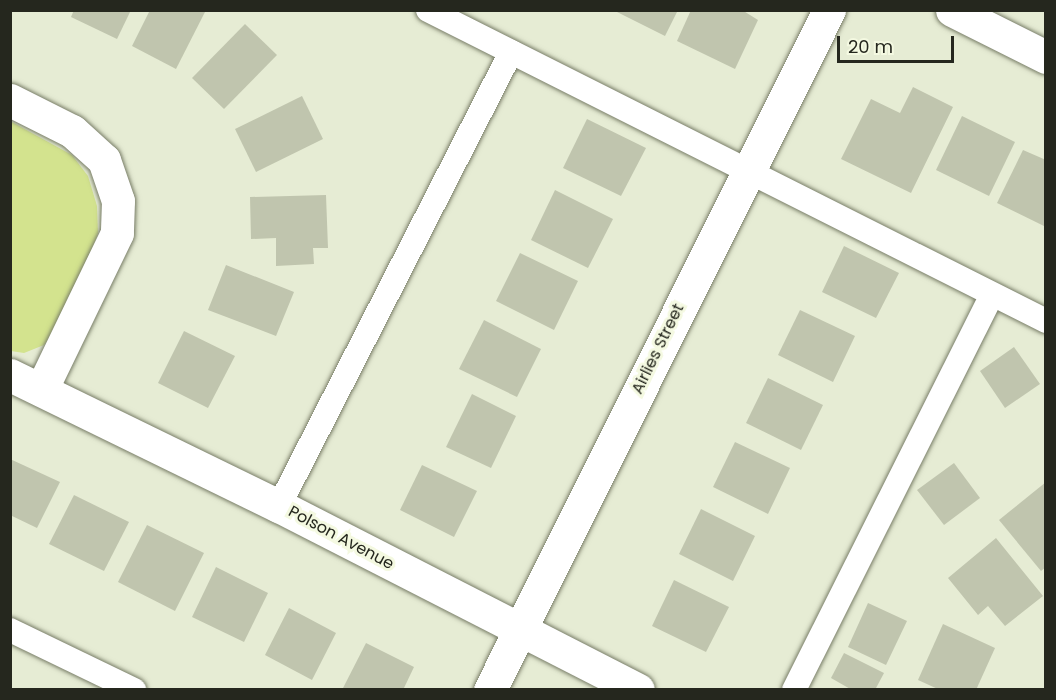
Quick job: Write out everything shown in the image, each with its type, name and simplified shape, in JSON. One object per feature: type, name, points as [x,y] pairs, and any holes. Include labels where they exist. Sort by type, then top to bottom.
[{"type":"street","name":"Airlies Street","points":[[490,690],[746,170],[829,10]]},
{"type":"street","points":[[952,10],[1046,57]]},
{"type":"street","points":[[10,100],[72,131],[104,160],[118,201],[117,233],[42,390]]},
{"type":"street","name":"Polson Avenue","points":[[10,375],[279,506],[638,690]]},
{"type":"lane","points":[[428,10],[1046,321]]},
{"type":"lane","points":[[279,506],[511,52]]},
{"type":"lane","points":[[794,690],[992,295]]},
{"type":"lane","points":[[10,630],[134,690]]},
{"type":"green space","points":[[10,121],[72,155],[88,176],[97,206],[98,233],[91,253],[52,334],[44,345],[24,353],[11,351]]},
{"type":"building","points":[[74,10],[131,10],[117,39],[71,17]]},
{"type":"building","points":[[150,10],[206,10],[176,69],[132,46]]},
{"type":"building","points":[[613,10],[678,10],[665,36]]},
{"type":"building","points":[[691,10],[742,10],[758,20],[735,69],[677,41]]},
{"type":"building","points":[[245,24],[277,55],[224,109],[192,78]]},
{"type":"building","points":[[913,87],[953,107],[911,193],[841,159],[871,99],[900,113]]},
{"type":"building","points":[[302,96],[323,139],[256,172],[235,129]]},
{"type":"building","points":[[962,116],[1015,142],[989,196],[936,170]]},
{"type":"building","points":[[587,119],[646,148],[621,196],[563,168]]},
{"type":"building","points":[[1023,150],[1046,160],[1046,227],[997,203]]},
{"type":"building","points":[[555,190],[613,219],[588,268],[531,240]]},
{"type":"building","points":[[326,195],[328,248],[313,248],[314,264],[276,266],[276,238],[251,239],[250,197]]},
{"type":"building","points":[[844,246],[899,273],[876,318],[822,292]]},
{"type":"building","points":[[520,253],[578,281],[554,330],[496,301]]},
{"type":"building","points":[[226,265],[294,292],[276,336],[208,310]]},
{"type":"building","points":[[800,310],[855,336],[833,382],[778,355]]},
{"type":"building","points":[[484,320],[541,349],[517,397],[459,369]]},
{"type":"building","points":[[184,331],[235,356],[208,408],[158,383]]},
{"type":"building","points":[[1014,347],[1040,384],[1005,408],[980,371]]},
{"type":"building","points":[[768,378],[823,405],[801,450],[746,423]]},
{"type":"building","points":[[472,394],[516,416],[491,468],[446,447]]},
{"type":"building","points":[[735,442],[790,468],[768,514],[713,487]]},
{"type":"building","points":[[10,459],[60,482],[37,528],[10,515]]},
{"type":"building","points":[[954,463],[980,498],[944,525],[917,490]]},
{"type":"building","points":[[422,465],[477,491],[454,537],[400,510]]},
{"type":"building","points":[[1046,482],[1046,567],[1041,571],[999,520]]},
{"type":"building","points":[[74,495],[129,522],[104,571],[49,544]]},
{"type":"building","points":[[701,509],[755,536],[733,581],[679,554]]},
{"type":"building","points":[[147,525],[204,553],[175,611],[118,582]]},
{"type":"building","points":[[996,538],[1043,596],[1005,626],[988,606],[978,615],[948,578]]},
{"type":"building","points":[[216,567],[268,593],[244,642],[192,617]]},
{"type":"building","points":[[674,580],[729,607],[706,652],[652,626]]},
{"type":"building","points":[[868,603],[907,621],[886,665],[848,647]]},
{"type":"building","points":[[289,608],[336,633],[312,680],[265,655]]},
{"type":"building","points":[[943,624],[995,648],[976,690],[940,690],[918,680]]},
{"type":"building","points":[[366,643],[414,667],[403,690],[342,690]]},
{"type":"building","points":[[844,653],[884,673],[875,690],[852,690],[831,678]]}]
